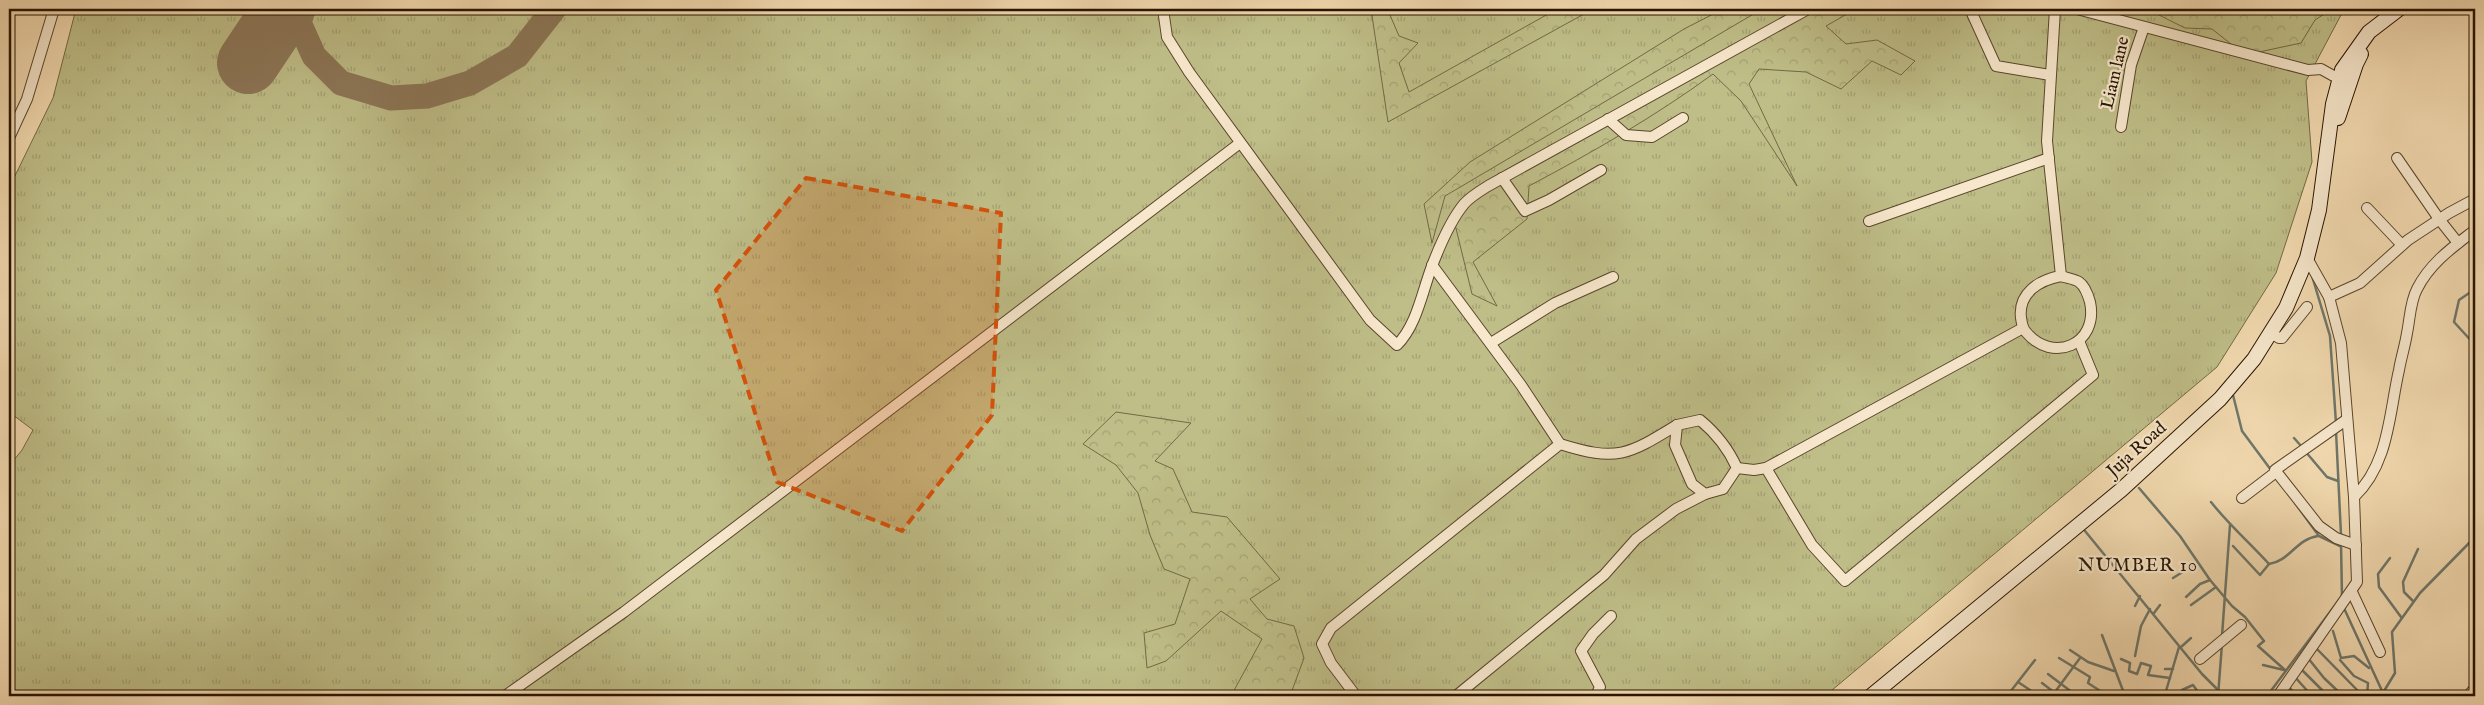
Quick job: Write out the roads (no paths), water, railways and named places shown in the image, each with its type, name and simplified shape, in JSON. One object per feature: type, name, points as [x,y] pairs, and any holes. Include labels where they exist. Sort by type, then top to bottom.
[{"type":"main road","points":[[2327,160],[2334,98],[2339,79],[2358,46],[2369,32],[2393,13]]},
{"type":"main road","points":[[2327,160],[2331,153],[2340,111],[2356,64],[2393,13]]},
{"type":"main road","name":"Juja Road","points":[[1871,696],[2037,557],[2088,518],[2154,460],[2226,392],[2254,359],[2286,308],[2307,258],[2319,210],[2327,160]]},
{"type":"street","points":[[9,138],[13,118],[38,65],[54,9]]},
{"type":"street","points":[[1163,9],[1167,37],[1189,72],[1370,320],[1396,345],[1404,338],[1413,320],[1432,265],[1446,234],[1464,204],[1502,178],[1808,9]]},
{"type":"street","points":[[1970,9],[1996,66],[2050,75]]},
{"type":"street","points":[[2055,9],[2050,75],[2048,158],[2061,276]]},
{"type":"street","points":[[2077,9],[2308,70],[2321,69],[2339,79]]},
{"type":"street","name":"Liam lane","points":[[2121,127],[2131,65],[2144,27]]},
{"type":"street","points":[[1608,119],[1626,135],[1652,137],[1683,118]]},
{"type":"street","points":[[506,696],[624,612],[1240,144]]},
{"type":"street","points":[[1869,221],[2048,158]]},
{"type":"street","points":[[2397,158],[2439,220],[2458,243]]},
{"type":"street","points":[[1502,178],[1525,211],[1601,170]]},
{"type":"street","points":[[2329,297],[2360,283],[2402,246],[2439,220],[2475,199]]},
{"type":"street","points":[[2367,208],[2402,246]]},
{"type":"street","points":[[2354,497],[2369,480],[2380,457],[2391,418],[2414,295],[2428,271],[2445,253],[2475,230]]},
{"type":"street","points":[[2307,258],[2329,297],[2336,318],[2343,358],[2346,420],[2354,497],[2356,545],[2354,589],[2380,652]]},
{"type":"street","points":[[1432,265],[1522,385],[1560,444],[1592,454],[1617,454],[1640,447],[1677,425],[1700,420],[1716,432],[1730,453],[1736,468]]},
{"type":"street","points":[[2061,276],[2080,282],[2088,294],[2092,311],[2090,326],[2079,341],[2064,347],[2049,349],[2033,341],[2023,328],[2020,310],[2024,295],[2042,282],[2061,276]]},
{"type":"street","points":[[1490,343],[1555,303],[1613,277]]},
{"type":"street","points":[[2271,332],[2282,338],[2307,307]]},
{"type":"street","points":[[1736,468],[1754,470],[1766,468],[2023,328]]},
{"type":"street","points":[[1766,468],[1812,545],[1844,581],[2093,374],[2079,341]]},
{"type":"street","points":[[2242,498],[2276,472],[2275,470],[2346,420]]},
{"type":"street","points":[[1677,425],[1675,445],[1692,484],[1705,494]]},
{"type":"street","points":[[1356,696],[1331,663],[1322,644],[1331,628],[1560,444]]},
{"type":"street","points":[[1456,696],[1604,575],[1636,539],[1676,509],[1705,494],[1723,489],[1736,468]]},
{"type":"street","points":[[2276,472],[2319,526],[2336,538],[2356,545]]},
{"type":"street","points":[[2278,696],[2324,628],[2354,589]]},
{"type":"street","points":[[1596,696],[1600,687],[1581,651],[1592,634],[1611,616]]},
{"type":"street","points":[[2200,659],[2241,625]]},
{"type":"street","points":[[2468,696],[2475,688]]},
{"type":"waterway","points":[[2312,276],[2330,336],[2336,423]]},
{"type":"waterway","points":[[2475,289],[2459,300],[2454,322],[2475,345]]},
{"type":"waterway","points":[[2233,395],[2242,431],[2271,470]]},
{"type":"waterway","points":[[2336,431],[2341,535]]},
{"type":"waterway","points":[[2294,438],[2302,447]]},
{"type":"waterway","points":[[2305,451],[2327,477],[2338,481]]},
{"type":"waterway","points":[[2139,488],[2180,536],[2210,580],[2232,606],[2245,617],[2264,641],[2258,646],[2285,670]]},
{"type":"waterway","points":[[2211,502],[2269,564],[2282,559],[2304,541],[2318,536]]},
{"type":"waterway","points":[[2295,503],[2319,536],[2340,546]]},
{"type":"waterway","points":[[2222,636],[2230,525]]},
{"type":"waterway","points":[[2085,531],[2202,674],[2224,696]]},
{"type":"waterway","points":[[2381,696],[2395,673],[2392,632],[2420,593],[2475,537]]},
{"type":"waterway","points":[[2341,543],[2342,598]]},
{"type":"waterway","points":[[2233,546],[2260,575],[2269,564]]},
{"type":"waterway","points":[[2413,601],[2404,592],[2403,582],[2418,549]]},
{"type":"waterway","points":[[2390,558],[2378,574],[2379,587],[2401,617]]},
{"type":"waterway","points":[[2173,578],[2197,563]]},
{"type":"waterway","points":[[2186,597],[2200,584],[2210,580]]},
{"type":"waterway","points":[[2191,605],[2216,587]]},
{"type":"waterway","points":[[2135,606],[2140,596]]},
{"type":"waterway","points":[[2267,696],[2342,596]]},
{"type":"waterway","points":[[2154,613],[2160,605]]},
{"type":"waterway","points":[[2343,606],[2383,693]]},
{"type":"waterway","points":[[2135,656],[2141,626],[2150,609]]},
{"type":"waterway","points":[[2333,631],[2341,658],[2354,656],[2369,668]]},
{"type":"waterway","points":[[2102,635],[2125,696]]},
{"type":"waterway","points":[[2181,647],[2191,638]]},
{"type":"waterway","points":[[2218,696],[2222,644]]},
{"type":"waterway","points":[[2168,696],[2166,691],[2179,647]]},
{"type":"waterway","points":[[2315,647],[2363,696]]},
{"type":"waterway","points":[[2070,650],[2088,662],[2114,671]]},
{"type":"waterway","points":[[2059,658],[2090,677],[2088,683],[2108,696]]},
{"type":"waterway","points":[[2052,696],[2080,658]]},
{"type":"waterway","points":[[2308,658],[2324,678],[2343,696]]},
{"type":"waterway","points":[[2121,659],[2130,663],[2129,671],[2137,674],[2141,663],[2151,666],[2148,675],[2170,678]]},
{"type":"waterway","points":[[2007,696],[2035,660]]},
{"type":"waterway","points":[[2340,660],[2354,676],[2368,683],[2367,696]]},
{"type":"waterway","points":[[2263,665],[2284,670]]},
{"type":"waterway","points":[[2300,668],[2328,696]]},
{"type":"waterway","points":[[2165,669],[2173,669]]},
{"type":"waterway","points":[[2048,674],[2077,696]]},
{"type":"waterway","points":[[2294,676],[2312,696]]},
{"type":"waterway","points":[[2018,682],[2039,696]]},
{"type":"waterway","points":[[2042,683],[2059,696]]},
{"type":"waterway","points":[[2182,690],[2193,685],[2201,696]]},
{"type":"waterway","points":[[2288,686],[2297,696]]},
{"type":"waterway","points":[[2010,692],[2016,696]]},
{"type":"waterway","points":[[2234,696],[2235,692]]},
{"type":"district","name":"NUMBER 10","points":[[2138,566]]}]
